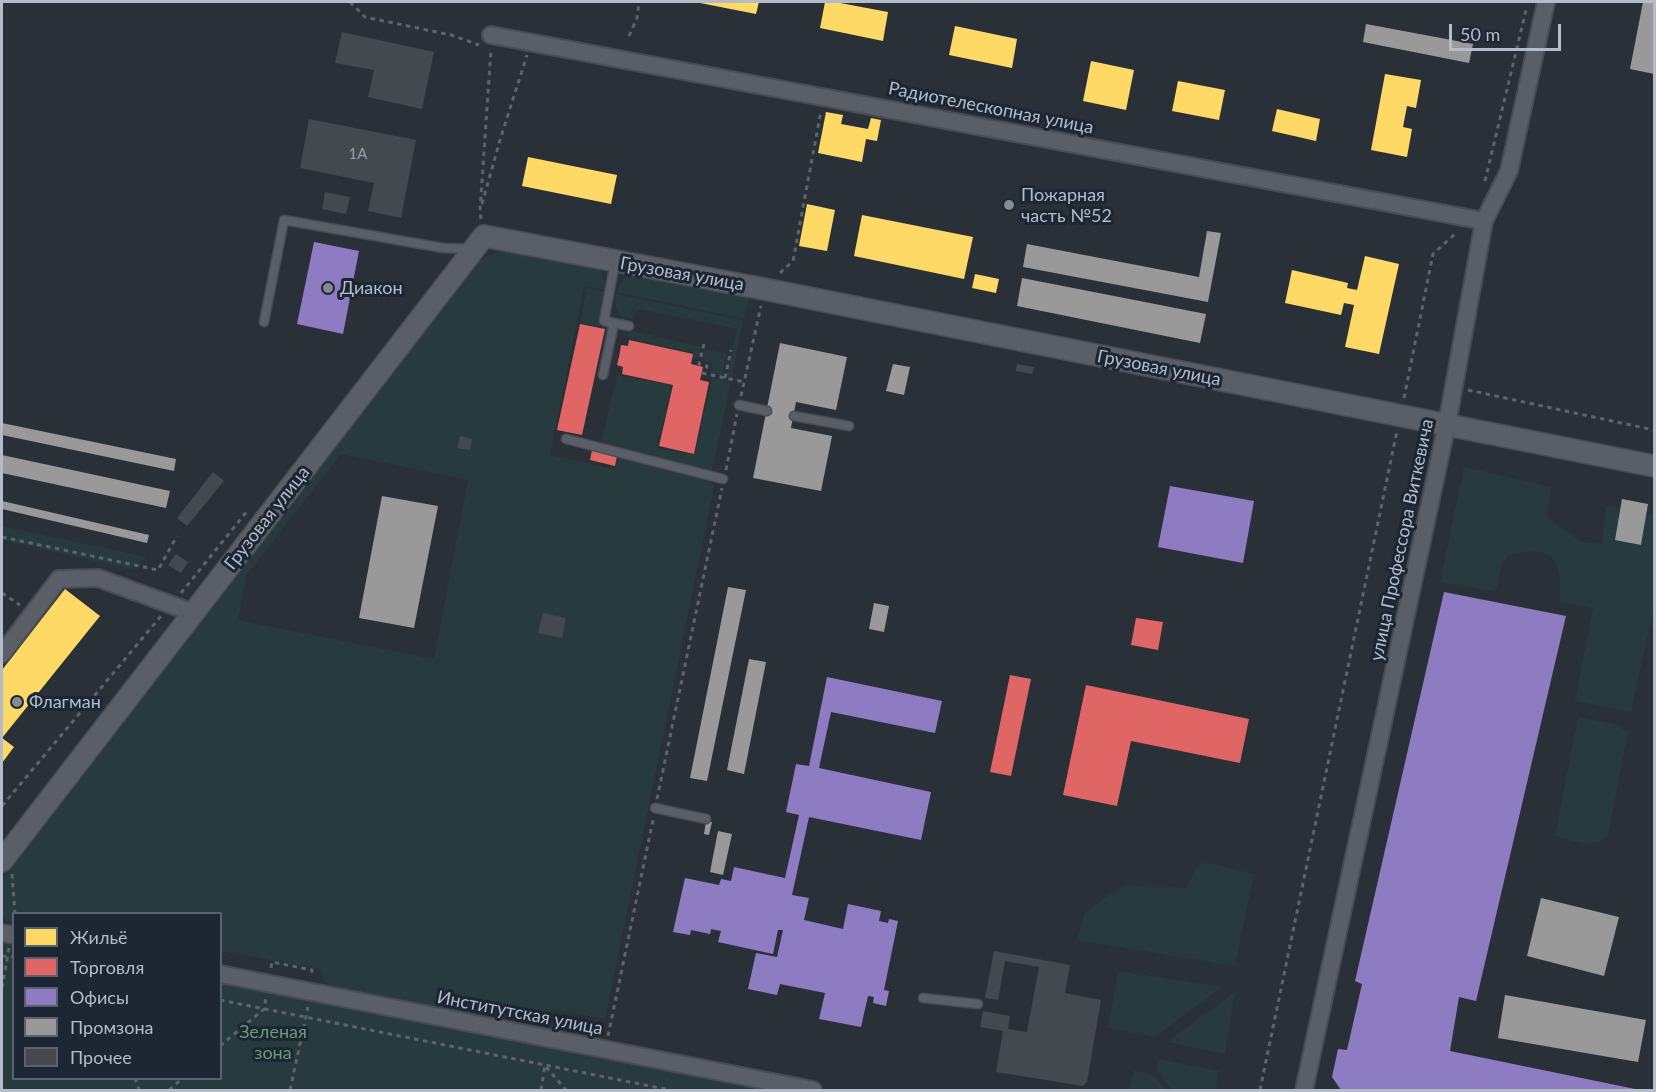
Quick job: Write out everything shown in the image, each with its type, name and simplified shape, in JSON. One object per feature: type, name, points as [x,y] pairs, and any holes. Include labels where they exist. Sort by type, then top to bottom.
[{"type":"street","name":"улица Профессора Виткевича","points":[[1304,1090],[1447,424],[1478,220],[1509,171],[1546,2]]},
{"type":"street","name":"Радиотелескопная улица","points":[[488,43],[532,42],[1478,220]]},
{"type":"street","name":"Грузовая улица","points":[[7,865],[194,613],[479,243],[615,262],[764,289],[1654,466]]},
{"type":"street","points":[[2,654],[59,579],[98,578],[194,613]]},
{"type":"street","name":"Институтская улица","points":[[222,974],[813,1090]]},
{"type":"lane","points":[[264,322],[284,220],[443,248],[479,243]]},
{"type":"lane","points":[[615,262],[604,321],[628,326]]},
{"type":"lane","points":[[603,375],[615,323]]},
{"type":"lane","points":[[739,405],[767,411]]},
{"type":"lane","points":[[794,416],[849,426]]},
{"type":"lane","points":[[566,439],[590,442],[723,479]]},
{"type":"lane","points":[[655,808],[706,819]]},
{"type":"lane","points":[[923,998],[978,1004]]},
{"type":"path","points":[[350,2],[365,17],[488,43],[479,243]]},
{"type":"path","points":[[629,36],[637,18],[639,2]]},
{"type":"path","points":[[1485,183],[1529,2]]},
{"type":"path","points":[[480,211],[532,42]]},
{"type":"path","points":[[605,1050],[764,289],[793,261],[824,96]]},
{"type":"path","points":[[1260,1090],[1433,254],[1478,220]]},
{"type":"path","points":[[704,344],[699,365],[707,366],[704,374],[744,382]]},
{"type":"path","points":[[725,378],[731,350]]},
{"type":"path","points":[[1454,387],[1654,430]]},
{"type":"path","points":[[2,806],[252,505]]},
{"type":"path","points":[[2,537],[158,570],[177,536]]},
{"type":"path","points":[[2,592],[32,614]]},
{"type":"path","points":[[7,865],[15,912]]},
{"type":"path","points":[[2,988],[8,956],[9,934]]},
{"type":"path","points":[[2,956],[12,957]]},
{"type":"path","points":[[222,1044],[264,1009],[272,962],[312,970],[307,1017],[290,1090]]},
{"type":"path","points":[[222,1000],[670,1090]]},
{"type":"path","points":[[541,1090],[545,1065]]},
{"type":"path","points":[[545,1065],[566,1090]]},
{"type":"path","points":[[169,1090],[181,1080]]},
{"type":"green space","points":[[518,249],[595,267],[602,274],[605,283],[606,290],[584,286],[550,455],[615,469],[618,457],[711,482],[714,487],[605,1019],[551,1009],[549,1017],[500,1007],[494,1016],[481,1021],[333,989],[325,981],[320,969],[222,951],[222,912],[12,912],[12,923],[2,917],[2,881],[360,414],[359,411],[475,264],[500,251]],"holes":[[[341,454],[468,480],[434,659],[238,620],[246,576]]]},
{"type":"green space","points":[[633,274],[750,293],[744,319],[616,292],[624,277]]},
{"type":"green space","points":[[587,288],[606,292],[599,327],[580,323]]},
{"type":"green space","points":[[616,294],[743,320],[732,377],[727,376],[737,329],[639,309],[631,319],[623,318],[615,307]]},
{"type":"green space","points":[[629,330],[701,347],[698,359],[693,358],[694,353],[627,337]]},
{"type":"green space","points":[[705,349],[727,354],[722,376],[710,373],[712,363],[703,361]]},
{"type":"green space","points":[[617,375],[671,386],[657,448],[695,455],[712,378],[731,382],[712,471],[601,443]]},
{"type":"green space","points":[[1464,467],[1551,487],[1547,518],[1582,542],[1602,544],[1606,506],[1620,508],[1615,540],[1641,545],[1646,514],[1654,515],[1654,607],[1631,712],[1575,701],[1593,608],[1560,602],[1559,575],[1557,565],[1552,558],[1536,552],[1509,555],[1501,567],[1496,592],[1440,582]]},
{"type":"green space","points":[[2,526],[147,557],[134,570],[2,540]]},
{"type":"green space","points":[[1578,717],[1615,724],[1628,732],[1608,836],[1590,843],[1555,836]]},
{"type":"green space","points":[[1201,861],[1254,874],[1235,966],[1077,940],[1085,912],[1109,895],[1128,885],[1186,888]]},
{"type":"green space","name":"Зеленая зона","points":[[2,940],[12,942],[12,1080],[222,1080],[222,983],[767,1090],[2,1090]]},
{"type":"green space","points":[[1118,971],[1222,987],[1155,1037],[1108,1028]]},
{"type":"green space","points":[[1235,992],[1225,1054],[1167,1042]]},
{"type":"green space","points":[[1158,1059],[1219,1071],[1215,1090],[1172,1090],[1157,1070]]},
{"type":"green space","points":[[1134,1070],[1154,1076],[1166,1090],[1129,1090]]},
{"type":"building: Жильё","points":[[695,2],[759,2],[756,14]]},
{"type":"building: Жильё","points":[[825,2],[888,12],[883,41],[820,28]]},
{"type":"building: Жильё","points":[[955,26],[1017,39],[1012,68],[949,55]]},
{"type":"building: Жильё","points":[[1091,61],[1134,70],[1126,110],[1083,101]]},
{"type":"building: Жильё","points":[[1385,74],[1421,80],[1416,108],[1407,106],[1403,127],[1412,129],[1407,157],[1371,150]]},
{"type":"building: Жильё","points":[[1178,81],[1225,90],[1219,120],[1172,111]]},
{"type":"building: Жильё","points":[[1277,109],[1320,119],[1316,141],[1272,131]]},
{"type":"building: Жильё","points":[[826,112],[843,115],[841,124],[868,129],[871,118],[881,120],[877,141],[866,139],[862,162],[818,153]]},
{"type":"building: Жильё","points":[[528,157],[617,175],[611,204],[522,186]]},
{"type":"building: Жильё","points":[[807,204],[835,210],[827,251],[799,246]]},
{"type":"building: Жильё","points":[[862,215],[973,237],[964,279],[854,256]]},
{"type":"building: Жильё","points":[[1365,256],[1399,264],[1379,354],[1345,347],[1354,305],[1344,303],[1341,315],[1285,303],[1292,270],[1348,283],[1347,288],[1357,290]]},
{"type":"building: Жильё","points":[[975,274],[999,279],[996,293],[972,288]]},
{"type":"building: Жильё","name":"Флагман","points":[[65,589],[100,616],[2,738],[2,670]]},
{"type":"building: Жильё","points":[[2,738],[14,747],[2,763]]},
{"type":"building: Торговля","points":[[580,324],[605,329],[582,435],[557,430]]},
{"type":"building: Торговля","points":[[629,340],[693,354],[691,364],[703,367],[700,380],[709,382],[694,454],[659,446],[673,385],[622,374],[623,367],[617,365],[621,345],[628,346]]},
{"type":"building: Торговля","points":[[592,450],[617,456],[615,466],[590,460]]},
{"type":"building: Торговля","points":[[1136,618],[1163,622],[1158,650],[1131,645]]},
{"type":"building: Торговля","points":[[1010,675],[1031,679],[1011,776],[990,772]]},
{"type":"building: Торговля","points":[[1086,685],[1249,719],[1240,763],[1131,741],[1117,806],[1063,795]]},
{"type":"building: Офисы","name":"Диакон","points":[[314,242],[359,251],[343,334],[297,324]]},
{"type":"building: Офисы","points":[[1170,486],[1254,501],[1243,563],[1158,547]]},
{"type":"building: Офисы","points":[[1444,592],[1566,616],[1476,1001],[1459,997],[1450,1051],[1640,1090],[1341,1090],[1332,1077],[1338,1049],[1347,1050],[1362,984],[1355,981]]},
{"type":"building: Офисы","points":[[827,677],[942,701],[935,733],[831,712],[819,768],[931,792],[921,840],[809,817],[792,895],[809,898],[804,920],[843,929],[848,904],[881,911],[879,921],[888,923],[889,919],[898,921],[884,990],[889,991],[886,1006],[873,1003],[874,997],[868,996],[861,1027],[819,1019],[825,993],[780,984],[777,995],[748,989],[756,953],[777,957],[783,930],[778,930],[773,954],[718,942],[721,931],[711,929],[710,934],[691,930],[690,935],[673,932],[685,878],[719,885],[721,879],[731,881],[734,867],[785,878],[799,815],[786,812],[796,764],[809,766]]},
{"type":"building: Промзона","points":[[1643,2],[1654,2],[1654,74],[1630,69]]},
{"type":"building: Промзона","points":[[1366,24],[1473,44],[1469,63],[1363,42]]},
{"type":"building: Промзона","points":[[1207,231],[1221,233],[1208,302],[1023,267],[1027,244],[1199,277]]},
{"type":"building: Промзона","points":[[1022,278],[1206,314],[1200,343],[1017,306]]},
{"type":"building: Промзона","points":[[780,343],[847,357],[836,410],[796,402],[791,428],[832,436],[821,491],[753,478]]},
{"type":"building: Промзона","points":[[893,364],[910,367],[904,395],[886,391]]},
{"type":"building: Промзона","points":[[2,423],[176,459],[174,471],[2,435]]},
{"type":"building: Промзона","points":[[2,455],[170,491],[166,508],[2,473]]},
{"type":"building: Промзона","points":[[382,496],[438,506],[414,628],[359,618]]},
{"type":"building: Промзона","points":[[1622,499],[1648,504],[1641,545],[1615,540]]},
{"type":"building: Промзона","points":[[2,501],[149,535],[147,543],[2,509]]},
{"type":"building: Промзона","points":[[728,587],[746,590],[707,781],[690,778]]},
{"type":"building: Промзона","points":[[874,603],[889,606],[884,632],[869,629]]},
{"type":"building: Промзона","points":[[749,659],[766,662],[744,774],[727,770]]},
{"type":"building: Промзона","points":[[706,821],[712,822],[709,835],[704,834]]},
{"type":"building: Промзона","points":[[718,831],[732,834],[723,875],[710,872]]},
{"type":"building: Промзона","points":[[1541,898],[1619,917],[1604,976],[1527,956]]},
{"type":"building: Промзона","points":[[1505,995],[1646,1020],[1638,1062],[1498,1038]]},
{"type":"building: Прочее","points":[[342,32],[434,52],[422,109],[368,97],[374,70],[335,63]]},
{"type":"building: Прочее","points":[[309,119],[416,140],[401,218],[368,211],[374,183],[300,168]]},
{"type":"building: Прочее","points":[[325,192],[350,197],[346,214],[322,209]]},
{"type":"building: Прочее","points":[[1017,364],[1034,367],[1032,374],[1016,371]]},
{"type":"building: Прочее","points":[[460,436],[472,439],[470,450],[457,448]]},
{"type":"building: Прочее","points":[[213,472],[224,481],[187,526],[177,518]]},
{"type":"building: Прочее","points":[[176,554],[188,562],[181,573],[168,565]]},
{"type":"building: Прочее","points":[[543,613],[566,618],[562,638],[538,633]]},
{"type":"building: Прочее","points":[[994,951],[1070,965],[1065,993],[1101,1000],[1087,1082],[1083,1086],[996,1072],[1003,1031],[980,1027],[983,1011],[1010,1016],[1008,1029],[1027,1032],[1039,967],[1005,961],[998,1000],[985,998]]},
{"type":"place","name":"Пожарная часть №52","points":[[1009,205]]},
{"type":"place","name":"Диакон","points":[[328,288]]},
{"type":"place","name":"Флагман","points":[[17,702]]}]
